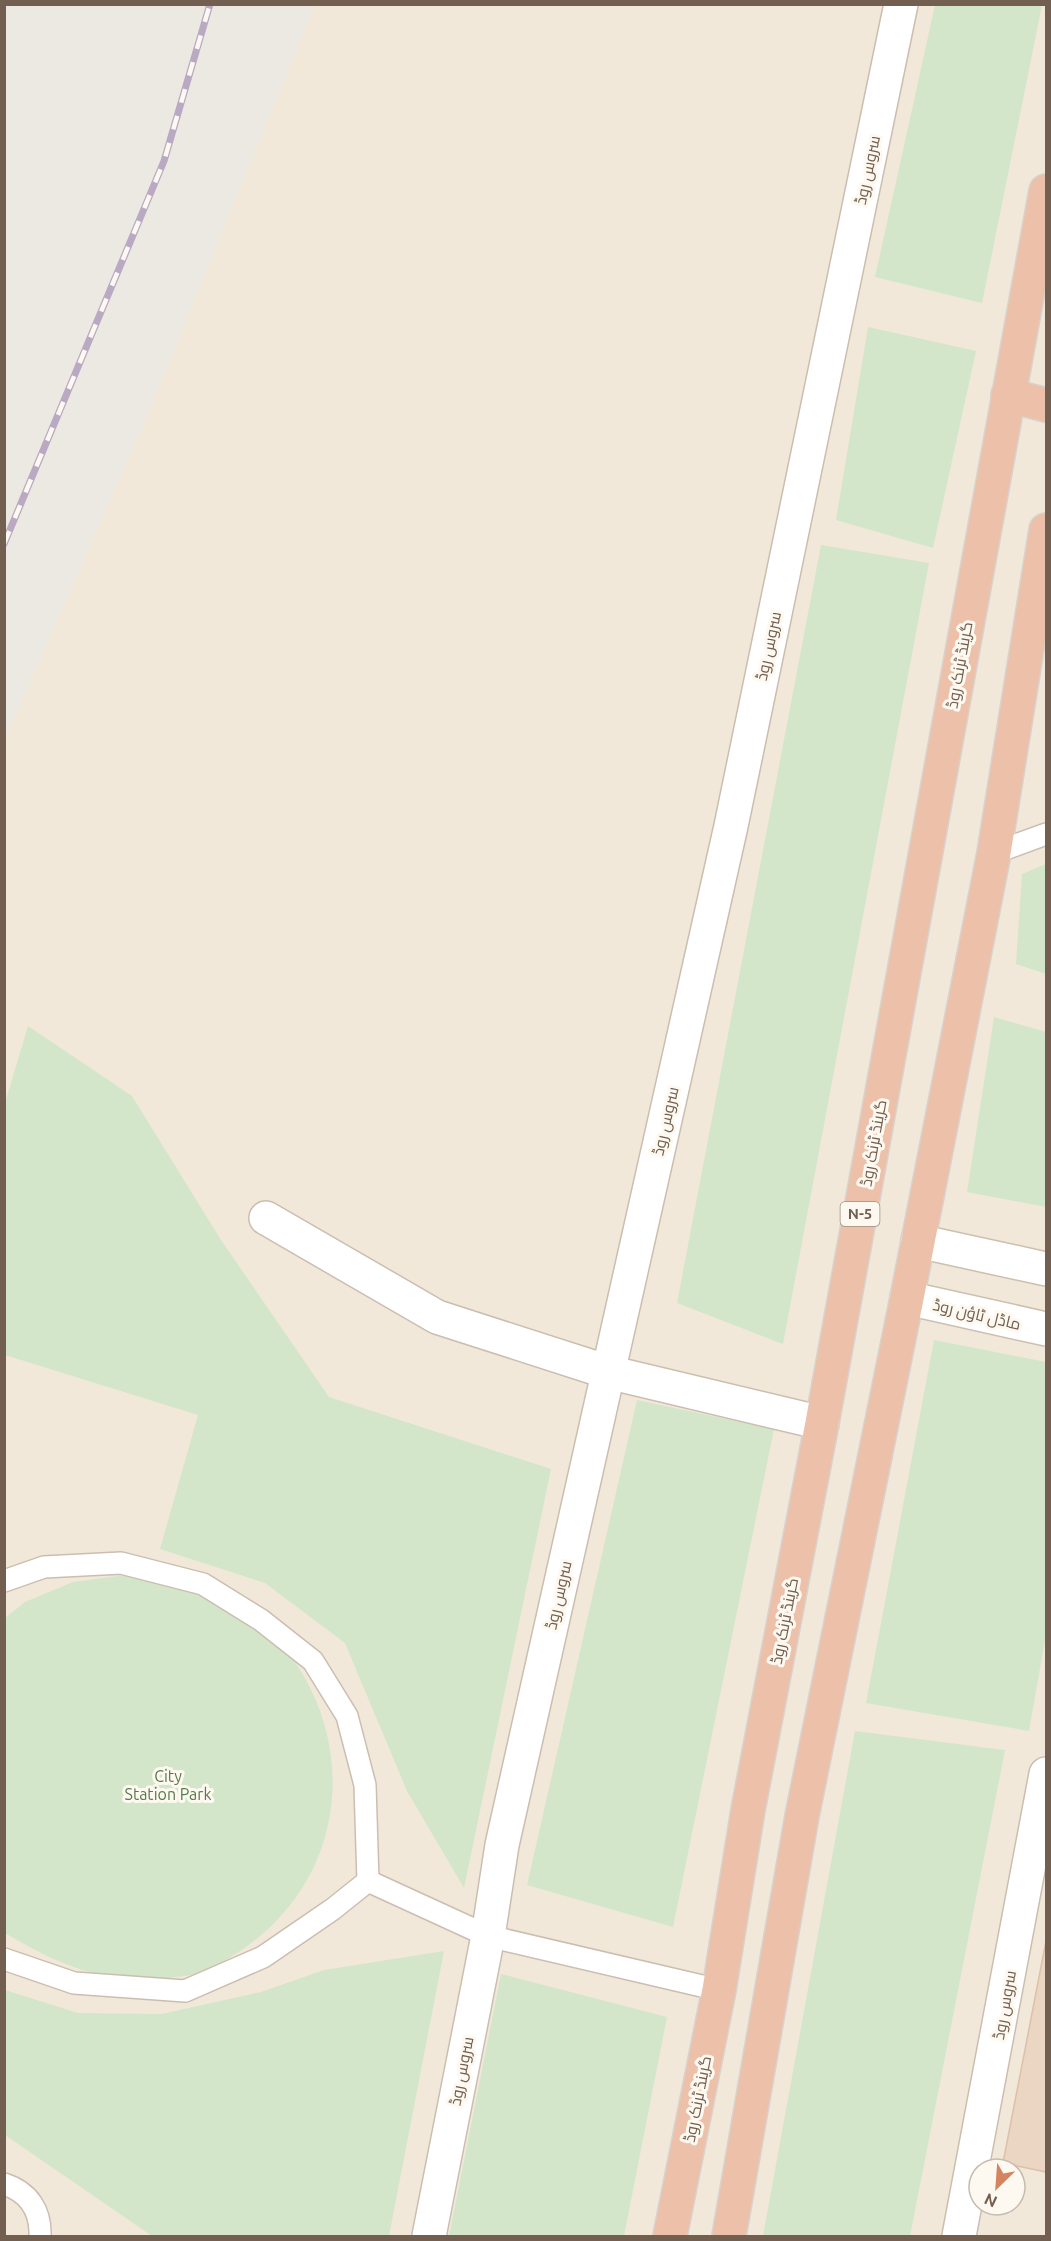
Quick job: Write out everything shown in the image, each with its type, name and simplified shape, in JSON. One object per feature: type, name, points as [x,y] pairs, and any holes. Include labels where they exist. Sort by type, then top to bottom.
[{"type":"highway","name":"گرینڈ ٹرنک روڈ","points":[[670,2236],[719,1990],[748,1810],[822,1423],[1008,394],[1047,191]]},
{"type":"highway","points":[[1008,394],[1047,405]]},
{"type":"highway","points":[[729,2236],[802,1816],[907,1299],[994,853],[1047,530]]},
{"type":"street","name":"سروس روڈ","points":[[429,2236],[488,1936],[502,1845],[731,826],[901,4]]},
{"type":"street","points":[[266,1218],[437,1317],[608,1372],[822,1423]]},
{"type":"street","points":[[918,1241],[1047,1269]]},
{"type":"street","name":"ماڈل ٹاؤن روڈ","points":[[907,1299],[1047,1329]]},
{"type":"street","name":"سروس روڈ","points":[[958,2236],[986,2103],[1047,1774]]},
{"type":"lane","points":[[994,853],[1047,834]]},
{"type":"lane","points":[[4,1581],[44,1567],[121,1563],[203,1584],[261,1620],[313,1661],[347,1716],[365,1785],[368,1881]]},
{"type":"lane","points":[[368,1881],[488,1936],[719,1990]]},
{"type":"lane","points":[[4,1959],[74,1983],[185,1991],[263,1957],[333,1909],[368,1881]]},
{"type":"lane","points":[[4,2184],[15,2187],[29,2199],[38,2214],[40,2236]]},
{"type":"shaded area","points":[[5,4],[315,5],[143,426],[5,739]]},
{"type":"shaded area","points":[[5,5],[1046,5],[1046,2236],[5,2236]]},
{"type":"green space","points":[[935,5],[1042,5],[982,303],[875,277]]},
{"type":"green space","points":[[868,327],[976,351],[933,548],[836,520]]},
{"type":"green space","points":[[821,545],[929,563],[783,1344],[677,1303]]},
{"type":"green space","points":[[1046,864],[1046,974],[1016,964],[1022,874]]},
{"type":"green space","points":[[994,1017],[1046,1032],[1046,1207],[967,1192]]},
{"type":"green space","points":[[28,1026],[132,1096],[221,1240],[329,1397],[551,1469],[464,1888],[407,1791],[345,1643],[265,1583],[160,1549],[198,1415],[5,1355],[5,1103]]},
{"type":"green space","points":[[934,1340],[1046,1362],[1046,1634],[1029,1731],[866,1703]]},
{"type":"green space","points":[[637,1400],[774,1429],[673,1927],[527,1885]]},
{"type":"green space","name":"City Station Park","points":[[125,1575],[180,1583],[266,1628],[297,1666],[317,1703],[329,1742],[333,1782],[329,1823],[316,1862],[296,1898],[267,1930],[243,1949],[216,1965],[190,1975],[152,1979],[107,1976],[66,1964],[5,1933],[5,1618],[25,1602],[73,1582]]},
{"type":"green space","points":[[855,1731],[1005,1750],[910,2236],[763,2236]]},
{"type":"green space","points":[[444,1951],[389,2236],[152,2236],[5,2135],[5,1990],[78,2013],[162,2014],[261,1992],[324,1970]]},
{"type":"green space","points":[[501,1974],[667,2017],[624,2236],[449,2236]]},
{"type":"building","points":[[1046,1941],[1046,2172],[1027,2168],[1027,2157],[1004,2157]]},
{"type":"railway","points":[[4,544],[164,161],[210,4]]}]
